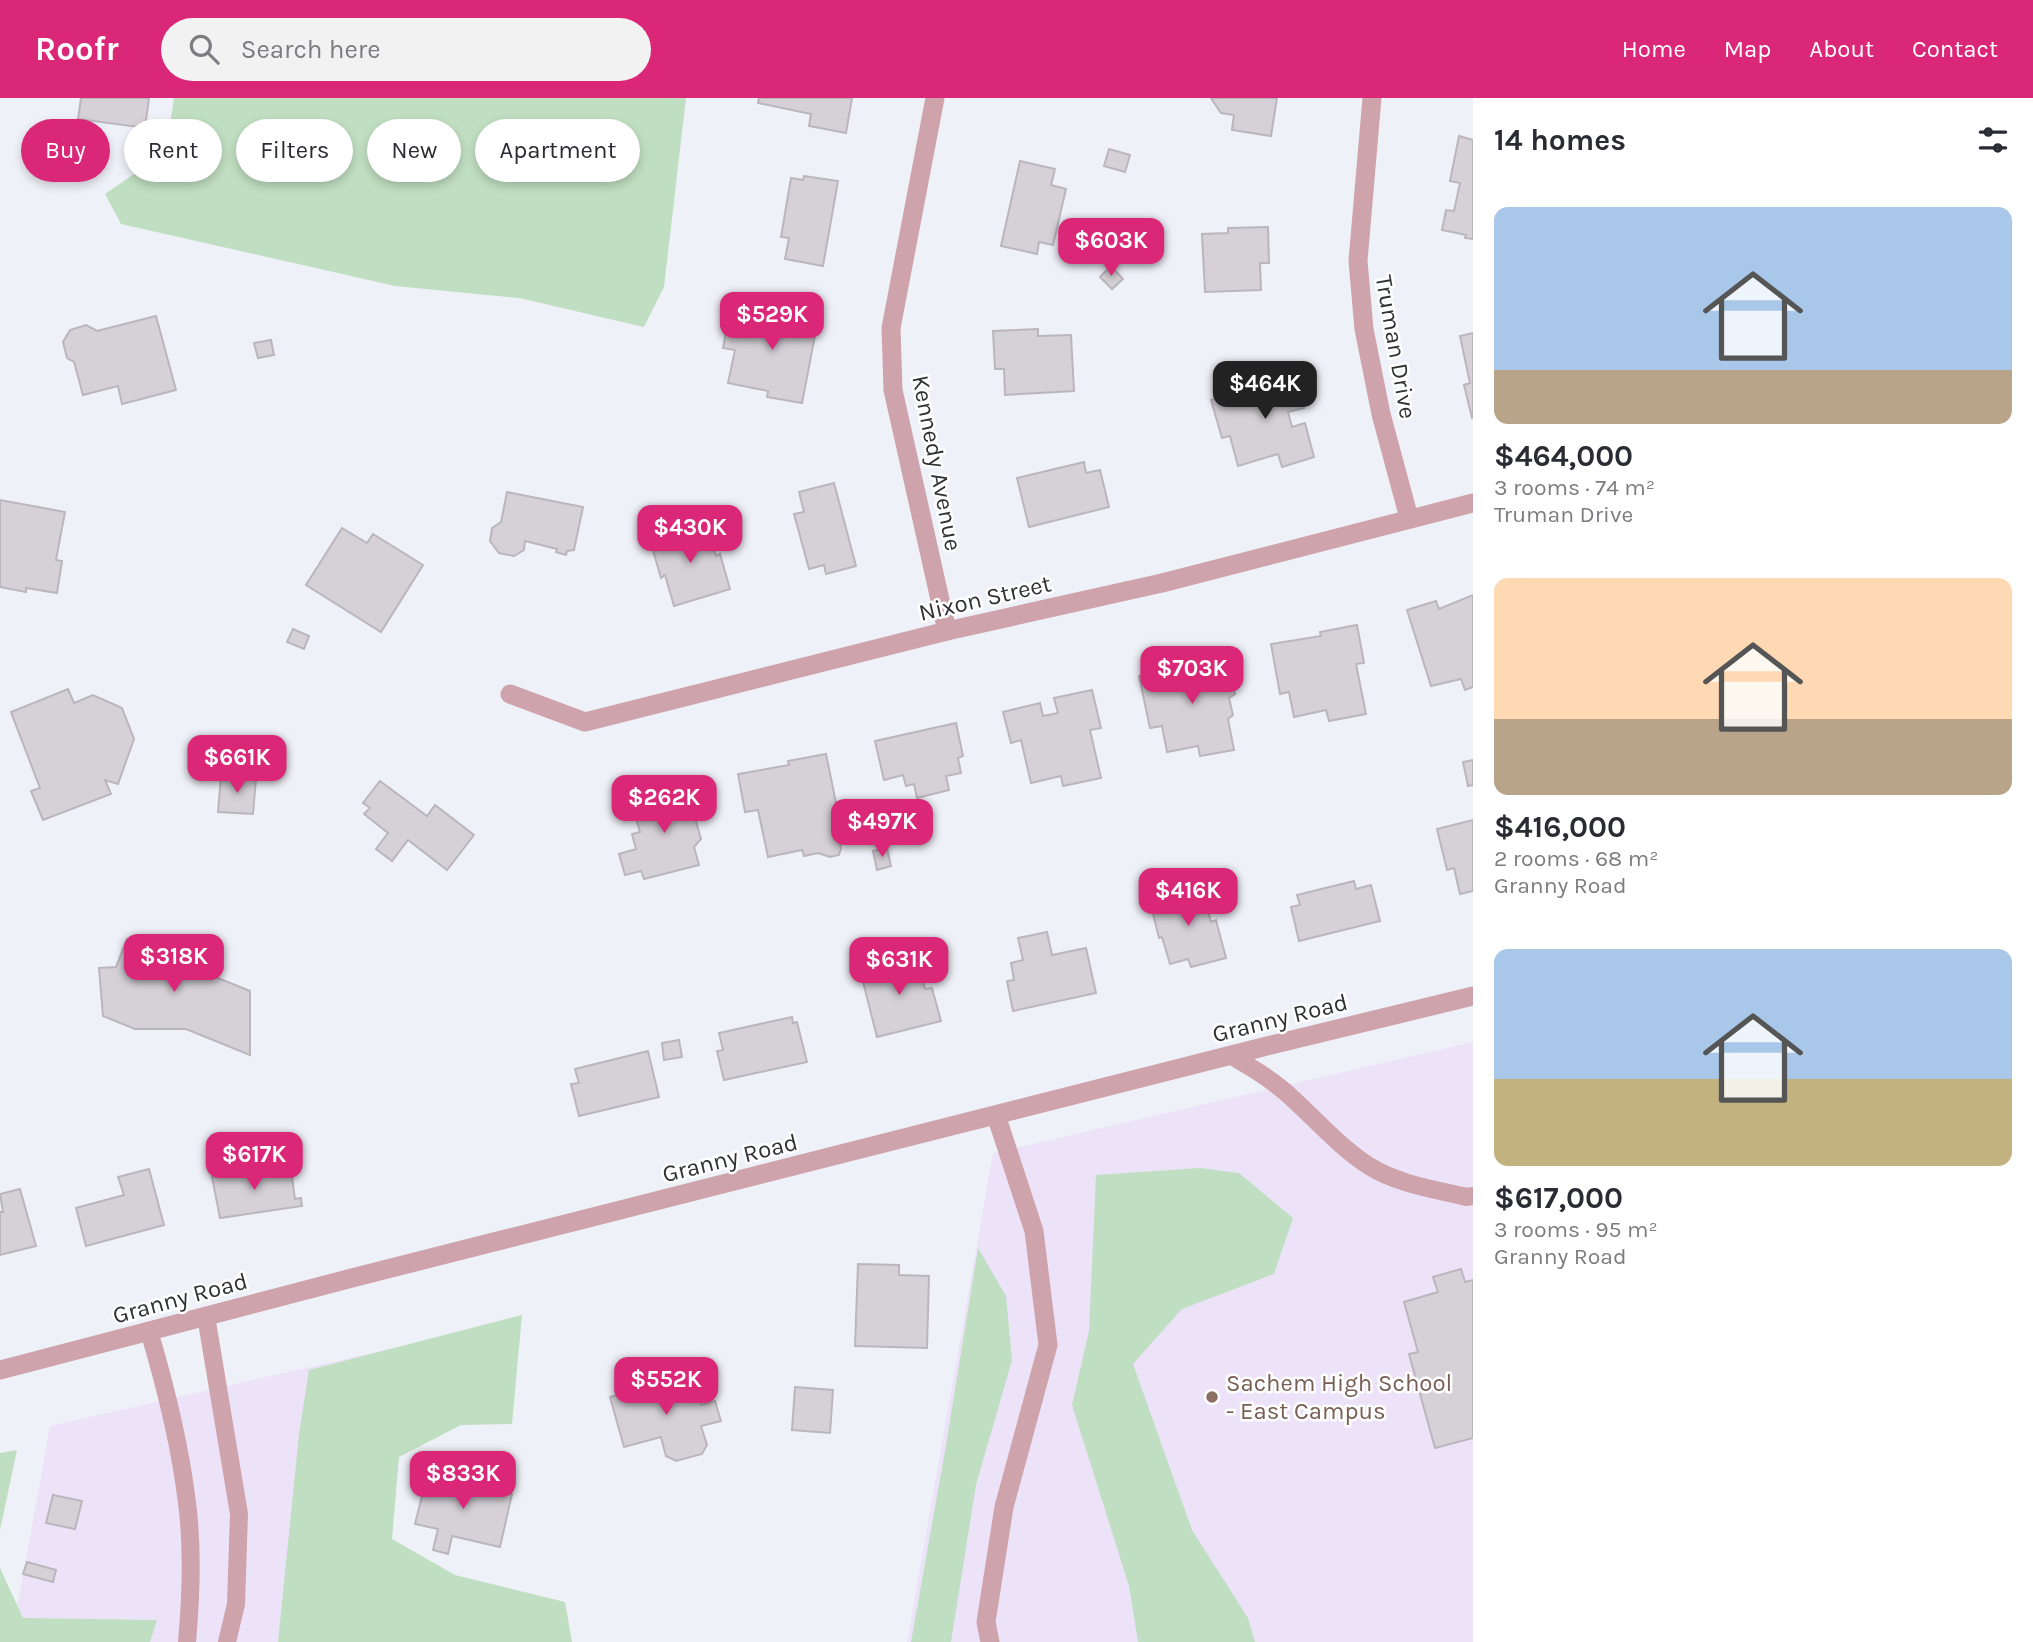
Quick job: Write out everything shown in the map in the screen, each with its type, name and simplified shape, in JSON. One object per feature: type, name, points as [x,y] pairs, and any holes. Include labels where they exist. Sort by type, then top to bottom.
[{"type":"street","name":"Kennedy Avenue","points":[[935,98],[891,328],[893,390],[947,631]]},
{"type":"street","name":"Truman Drive","points":[[1372,98],[1358,261],[1364,329],[1378,402],[1409,518]]},
{"type":"street","name":"Nixon Street","points":[[510,694],[585,722],[947,631],[1162,583],[1473,503]]},
{"type":"street","name":"Granny Road","points":[[0,1370],[1230,1055],[1473,996]]},
{"type":"street","points":[[990,1642],[986,1622],[1004,1507],[1048,1345],[1034,1231],[996,1115]]},
{"type":"lane","points":[[1230,1055],[1264,1074],[1370,1167],[1403,1182],[1466,1197],[1473,1196]]},
{"type":"lane","points":[[206,1316],[239,1514],[236,1604],[227,1642]]},
{"type":"lane","points":[[149,1331],[171,1407],[188,1505],[191,1598],[187,1642]]},
{"type":"shaded area","name":"Sachem High School - East Campus","points":[[1473,1042],[1473,1642],[907,1642],[993,1153]]},
{"type":"shaded area","points":[[394,1348],[347,1642],[11,1642],[50,1426]]},
{"type":"green space","points":[[174,98],[686,98],[664,287],[644,327],[519,298],[395,286],[121,224],[105,194],[124,181],[222,182],[222,119],[171,119]]},
{"type":"green space","points":[[1200,1168],[1239,1173],[1293,1218],[1274,1274],[1182,1309],[1133,1364],[1192,1530],[1248,1618],[1255,1642],[1138,1642],[1129,1586],[1072,1405],[1089,1331],[1096,1175]]},
{"type":"green space","points":[[978,1248],[1006,1296],[1012,1360],[976,1485],[951,1642],[911,1642],[946,1445]]},
{"type":"green space","points":[[522,1315],[512,1424],[461,1425],[399,1457],[392,1539],[455,1575],[565,1602],[572,1642],[278,1642],[299,1434],[309,1370]]},
{"type":"green space","points":[[17,1450],[0,1530],[0,1453]]},
{"type":"green space","points":[[0,1568],[23,1618],[157,1620],[150,1642],[0,1642]]},
{"type":"building","points":[[81,98],[149,98],[146,119],[124,119],[124,125],[110,123],[110,119],[78,119]]},
{"type":"building","points":[[759,98],[852,98],[846,133],[809,126],[811,114],[758,103]]},
{"type":"building","points":[[1211,98],[1277,98],[1271,136],[1232,130],[1234,115],[1221,113]]},
{"type":"building","points":[[1459,136],[1473,140],[1473,239],[1442,230],[1446,210],[1454,211],[1460,183],[1450,181]]},
{"type":"building","points":[[1109,149],[1130,155],[1125,172],[1104,166]]},
{"type":"building","points":[[1020,161],[1055,169],[1051,185],[1066,189],[1053,245],[1039,242],[1037,254],[1001,246]]},
{"type":"building","points":[[804,176],[838,181],[823,266],[785,259],[789,238],[781,237],[791,178],[803,180]]},
{"type":"building","points":[[1268,227],[1269,263],[1260,263],[1261,290],[1205,292],[1202,234],[1228,233],[1228,228]]},
{"type":"building","points":[[1111,266],[1123,279],[1112,289],[1100,277]]},
{"type":"building","points":[[779,308],[819,315],[802,403],[767,397],[768,391],[728,383],[735,350],[723,348],[730,311],[776,320]]},
{"type":"building","points":[[156,316],[176,390],[122,404],[118,386],[83,395],[74,362],[67,358],[63,342],[70,330],[86,325],[97,331]]},
{"type":"building","points":[[1038,329],[1038,336],[1071,335],[1074,391],[1005,395],[1004,369],[995,369],[993,331]]},
{"type":"building","points":[[1473,333],[1472,418],[1464,385],[1470,383],[1460,336]]},
{"type":"building","points":[[271,340],[274,355],[258,358],[254,343]]},
{"type":"building","points":[[1293,368],[1304,408],[1288,412],[1292,427],[1305,423],[1314,457],[1282,467],[1278,454],[1238,466],[1230,436],[1222,438],[1211,400],[1259,387],[1257,379]]},
{"type":"building","points":[[1084,462],[1086,473],[1100,470],[1109,507],[1029,527],[1017,478]]},
{"type":"building","points":[[834,483],[856,566],[826,574],[824,565],[809,569],[794,514],[804,512],[799,492]]},
{"type":"building","points":[[507,492],[583,507],[574,550],[567,551],[566,555],[556,552],[557,549],[525,541],[524,550],[514,556],[499,553],[490,541],[492,528],[501,522]]},
{"type":"building","points":[[0,500],[65,512],[56,560],[62,561],[57,593],[26,588],[26,592],[0,587]]},
{"type":"building","points":[[706,524],[716,556],[720,554],[730,589],[674,606],[665,575],[661,578],[650,540]]},
{"type":"building","points":[[342,528],[367,543],[373,534],[423,565],[381,632],[306,585]]},
{"type":"building","points":[[1473,595],[1473,687],[1465,690],[1461,679],[1431,686],[1407,610],[1436,601],[1439,609]]},
{"type":"building","points":[[1357,625],[1364,663],[1356,664],[1366,714],[1329,721],[1326,710],[1294,717],[1289,692],[1280,694],[1271,644],[1321,636],[1320,632]]},
{"type":"building","points":[[293,629],[309,636],[304,649],[287,642]]},
{"type":"building","points":[[1227,658],[1235,694],[1229,698],[1233,715],[1228,719],[1234,750],[1200,756],[1198,746],[1167,752],[1162,726],[1150,728],[1139,676]]},
{"type":"building","points":[[68,689],[74,703],[93,695],[122,708],[134,739],[118,784],[105,780],[111,794],[43,820],[31,791],[40,788],[11,712]]},
{"type":"building","points":[[1092,690],[1101,728],[1090,730],[1101,778],[1063,786],[1061,776],[1031,783],[1021,740],[1011,743],[1003,712],[1040,703],[1043,716],[1058,713],[1054,698]]},
{"type":"building","points":[[956,723],[963,756],[958,758],[961,773],[946,776],[949,790],[917,798],[914,784],[906,786],[903,775],[884,780],[875,741]]},
{"type":"building","points":[[826,754],[841,827],[837,828],[841,848],[839,855],[830,857],[818,853],[804,856],[802,850],[768,857],[758,810],[745,812],[738,774],[789,765],[788,761]]},
{"type":"building","points":[[1473,760],[1473,785],[1468,786],[1463,762]]},
{"type":"building","points":[[221,776],[256,779],[253,814],[218,812]]},
{"type":"building","points":[[380,781],[427,816],[435,805],[474,835],[447,870],[408,840],[392,861],[376,849],[388,833],[364,814],[370,808],[363,803]]},
{"type":"building","points":[[685,783],[701,839],[694,847],[699,865],[644,879],[641,871],[625,875],[619,854],[636,849],[632,834],[640,832],[633,808],[649,803],[649,794]]},
{"type":"building","points":[[1473,820],[1473,891],[1460,894],[1454,868],[1447,870],[1437,829]]},
{"type":"building","points":[[887,848],[891,866],[877,870],[873,851]]},
{"type":"building","points":[[1354,881],[1356,889],[1371,885],[1380,921],[1299,941],[1291,907],[1300,905],[1297,895]]},
{"type":"building","points":[[1201,886],[1211,922],[1216,920],[1226,958],[1191,967],[1188,959],[1170,964],[1162,937],[1159,938],[1150,902]]},
{"type":"building","points":[[1047,932],[1052,955],[1086,948],[1096,993],[1013,1011],[1007,981],[1014,980],[1011,963],[1023,960],[1018,938]]},
{"type":"building","points":[[187,937],[188,966],[250,991],[250,1055],[186,1029],[135,1029],[103,1016],[99,968],[116,967],[127,939]]},
{"type":"building","points":[[917,956],[925,989],[932,988],[941,1021],[877,1037],[860,970]]},
{"type":"building","points":[[792,1017],[793,1023],[797,1022],[807,1062],[724,1080],[717,1051],[723,1050],[719,1033]]},
{"type":"building","points":[[679,1040],[682,1057],[664,1060],[662,1043]]},
{"type":"building","points":[[648,1051],[659,1097],[579,1116],[571,1084],[579,1083],[575,1069]]},
{"type":"building","points":[[272,1166],[273,1174],[291,1170],[295,1199],[301,1198],[302,1206],[220,1218],[212,1177]]},
{"type":"building","points":[[149,1169],[164,1225],[86,1246],[76,1208],[124,1195],[118,1177]]},
{"type":"building","points":[[20,1189],[36,1246],[0,1255],[0,1212],[3,1212],[0,1194]]},
{"type":"building","points":[[858,1264],[899,1265],[899,1275],[929,1276],[927,1348],[855,1346]]},
{"type":"building","points":[[1461,1269],[1465,1282],[1473,1280],[1473,1438],[1435,1448],[1409,1354],[1418,1352],[1404,1302],[1438,1292],[1433,1277]]},
{"type":"building","points":[[690,1374],[693,1384],[700,1382],[703,1390],[697,1392],[701,1405],[715,1401],[721,1421],[701,1426],[707,1445],[702,1454],[676,1461],[666,1456],[661,1437],[624,1447],[610,1397]]},
{"type":"building","points":[[795,1387],[833,1390],[830,1433],[792,1430]]},
{"type":"building","points":[[448,1472],[487,1481],[486,1488],[512,1494],[500,1547],[452,1536],[448,1554],[433,1550],[438,1529],[415,1524],[427,1476],[447,1481]]},
{"type":"building","points":[[53,1495],[82,1501],[75,1529],[46,1523]]},
{"type":"building","points":[[27,1562],[56,1570],[53,1582],[23,1574]]},
{"type":"place","name":"Sachem High School - East Campus","points":[[1212,1397]]}]
